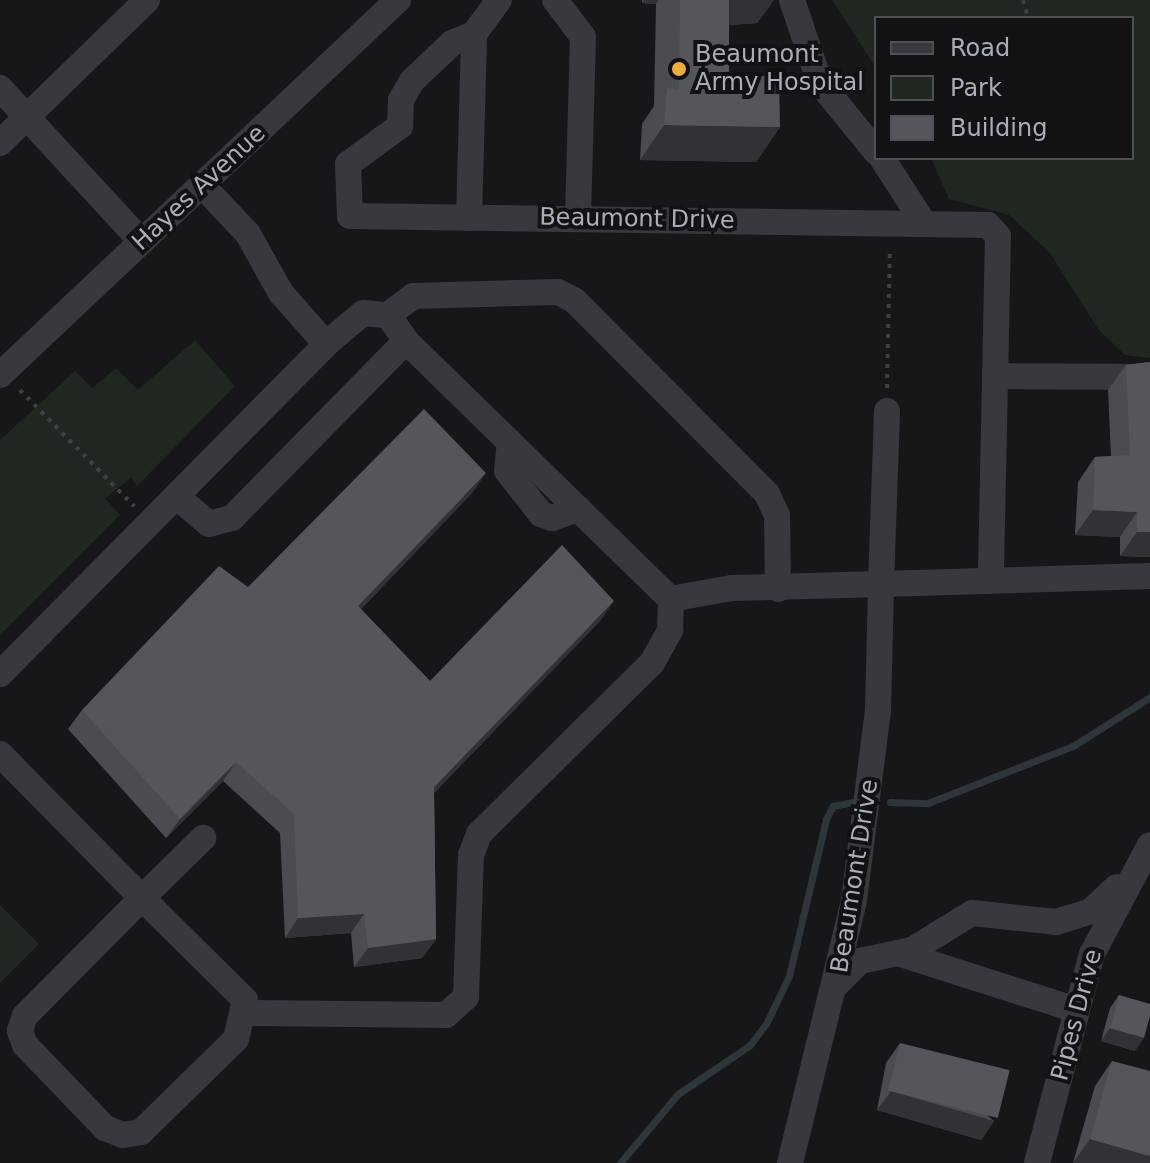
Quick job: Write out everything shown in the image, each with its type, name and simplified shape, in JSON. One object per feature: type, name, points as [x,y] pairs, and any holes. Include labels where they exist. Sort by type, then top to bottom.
[{"type":"street","points":[[0,143],[147,0]]},
{"type":"street","name":"Hayes Avenue","points":[[9,382],[142,242],[398,0]]},
{"type":"street","points":[[469,218],[474,34],[499,0]]},
{"type":"street","points":[[555,0],[583,37],[578,218]]},
{"type":"street","points":[[792,0],[820,83],[874,150]]},
{"type":"street","name":"Beaumont Drive","points":[[474,34],[452,43],[412,81],[401,100],[400,126],[348,164],[350,216],[988,225],[998,236],[991,575]]},
{"type":"street","points":[[0,88],[142,242]]},
{"type":"street","points":[[883,160],[923,222]]},
{"type":"street","points":[[202,185],[248,234],[281,293],[326,344]]},
{"type":"street","points":[[0,674],[326,344],[363,313],[388,315],[413,296],[558,292],[574,300],[767,494],[777,515],[778,589]]},
{"type":"street","points":[[247,1013],[446,1015],[466,997],[471,855],[479,834],[652,663],[670,630],[671,599],[406,341],[388,315]]},
{"type":"street","points":[[176,496],[209,524],[232,518],[406,341]]},
{"type":"street","points":[[996,376],[1150,377]]},
{"type":"street","name":"Beaumont Drive","points":[[790,1163],[837,984],[871,792],[887,411]]},
{"type":"street","points":[[671,599],[991,575],[1150,576]]},
{"type":"street","points":[[0,754],[142,898],[245,1000],[247,1013],[236,1039],[141,1132],[123,1135],[105,1128],[25,1045],[25,1016],[142,898],[203,838]]},
{"type":"street","name":"Pipes Drive","points":[[1037,1163],[1092,954],[1131,873],[1150,845]]},
{"type":"street","name":"Pipes Drive","points":[[837,984],[860,961],[898,953],[972,913],[1056,922],[1091,911],[1131,873]]},
{"type":"street","points":[[898,953],[1077,1010]]},
{"type":"path","points":[[887,411],[891,222]]},
{"type":"path","points":[[9,382],[139,511]]},
{"type":"green space","points":[[832,0],[1150,0],[1150,358],[1125,355],[1098,329],[1050,253],[1009,215],[949,199],[932,160],[1134,160],[1134,16],[874,16],[874,65]]},
{"type":"green space","points":[[195,340],[235,386],[137,486],[131,478],[105,498],[120,515],[0,635],[0,440],[75,371],[92,388],[116,368],[138,390]]},
{"type":"green space","points":[[0,905],[39,944],[0,983]]},
{"type":"building","points":[[680,0],[729,0],[729,76],[779,76],[780,127],[664,125],[667,88],[679,90]]},
{"type":"building","points":[[1150,362],[1150,532],[1137,532],[1137,512],[1093,510],[1095,457],[1130,455],[1126,365]]},
{"type":"building","points":[[424,409],[486,473],[358,606],[430,681],[562,545],[614,601],[434,787],[436,939],[368,948],[364,914],[298,918],[294,814],[236,762],[180,819],[82,710],[219,566],[248,587]]},
{"type":"building","points":[[1119,995],[1150,1004],[1144,1038],[1110,1028]]},
{"type":"building","points":[[900,1043],[1010,1070],[998,1118],[888,1091]]},
{"type":"building","points":[[1112,1061],[1150,1071],[1150,1156],[1090,1139]]},
{"type":"waterway","points":[[890,802],[928,803],[1073,746],[1150,697]]},
{"type":"waterway","points":[[620,1163],[678,1094],[750,1045],[766,1024],[789,976],[826,819],[833,806],[852,802]]},
{"type":"place","name":"Beaumont Army Hospital","points":[[679,69]]}]
